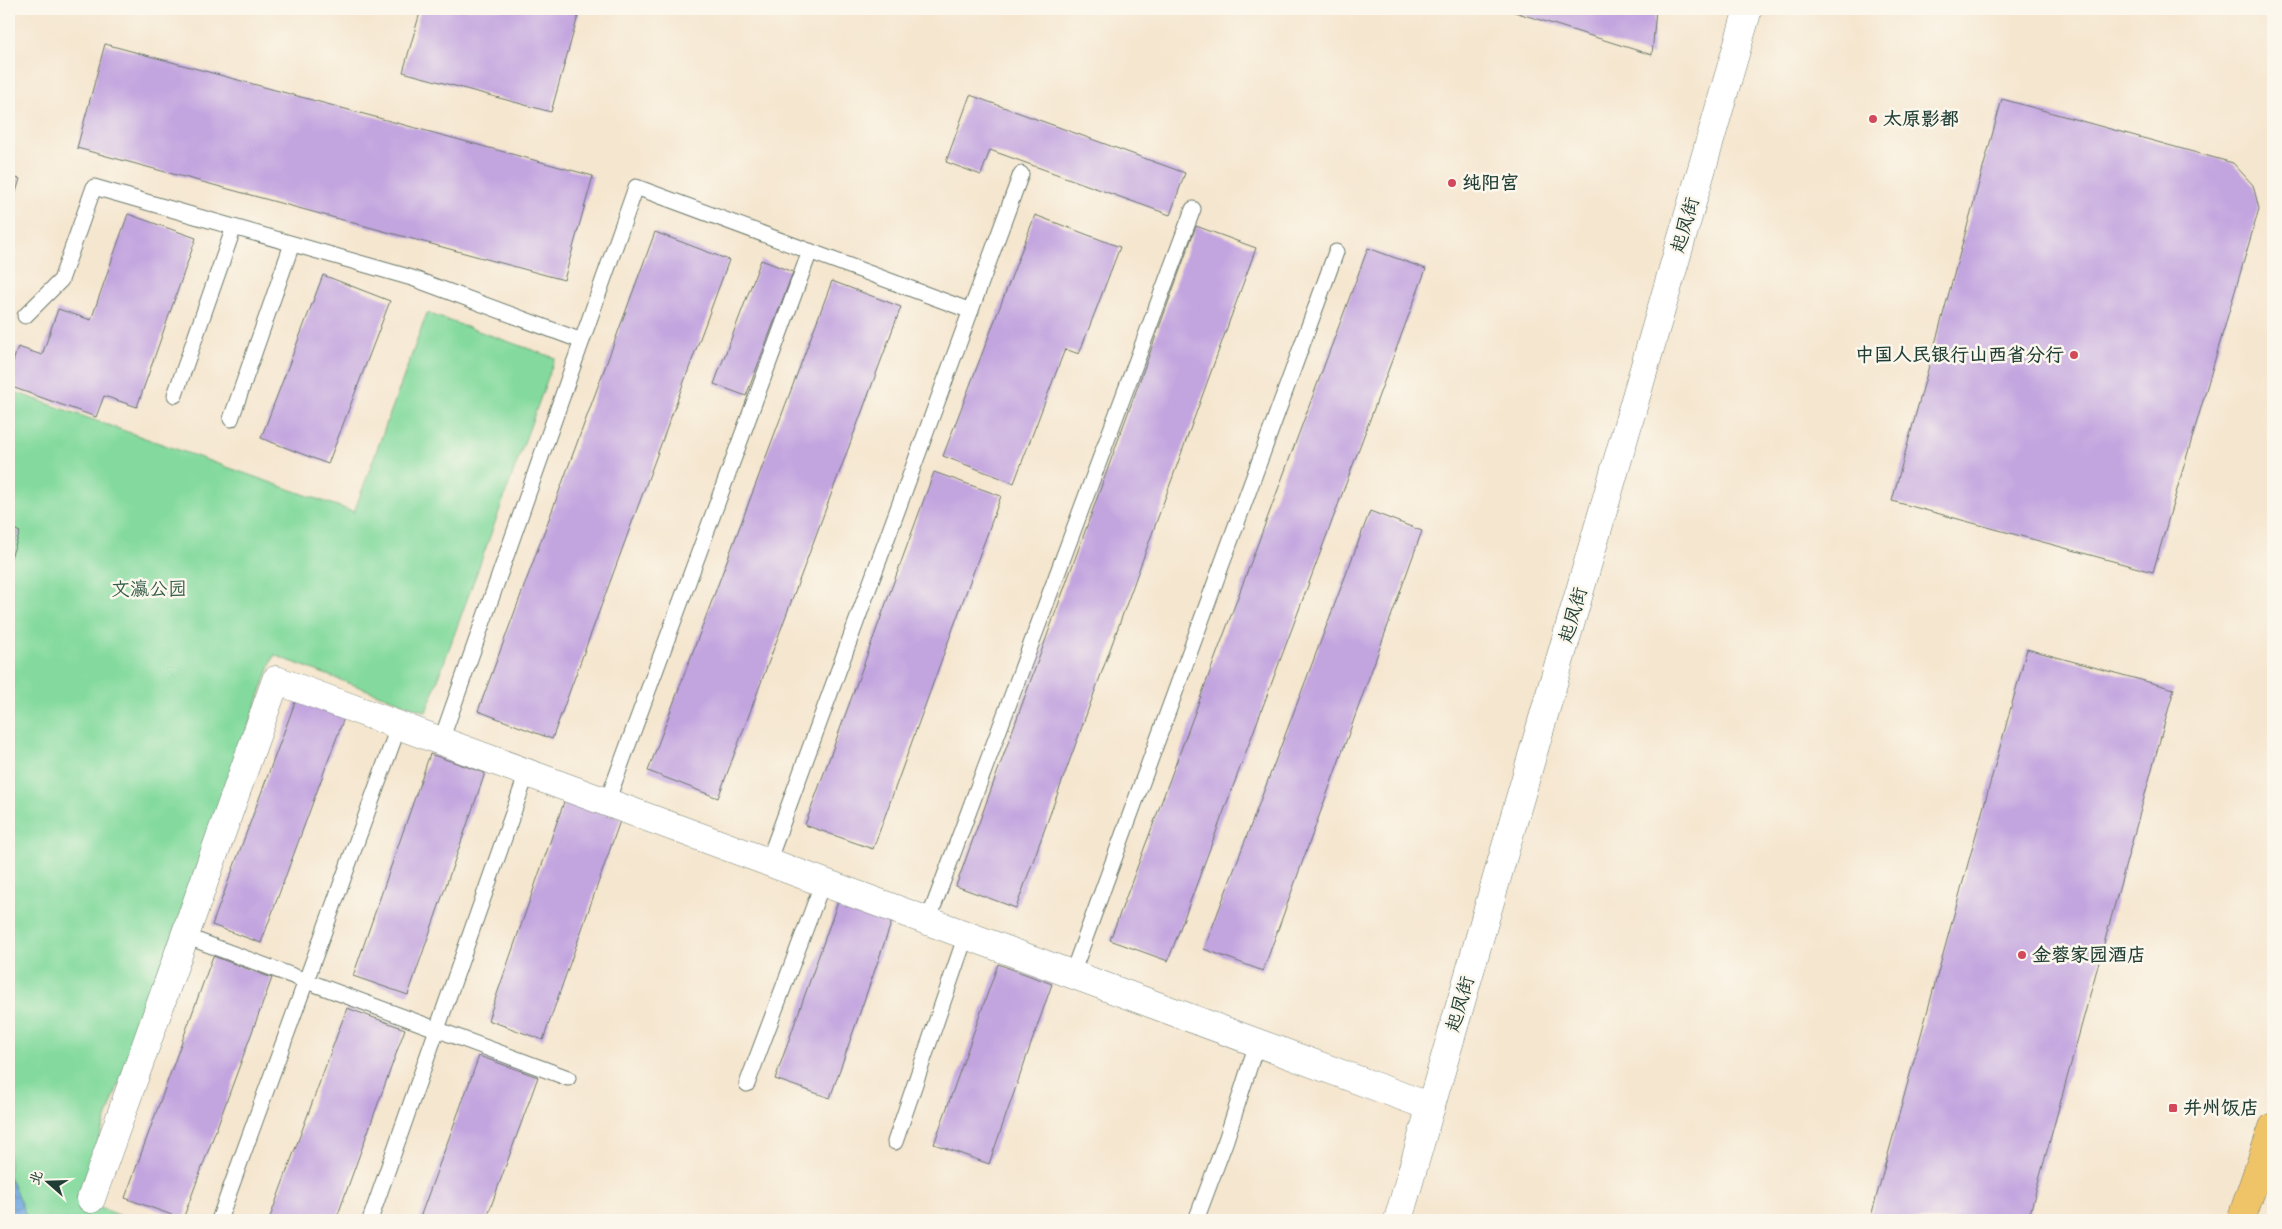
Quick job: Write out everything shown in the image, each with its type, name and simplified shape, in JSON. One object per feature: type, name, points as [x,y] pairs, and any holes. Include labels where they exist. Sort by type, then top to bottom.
[{"type":"highway","points":[[2241,1220],[2273,1127]]},
{"type":"street","name":"起凤街","points":[[1398,1220],[1748,9]]},
{"type":"street","points":[[91,1199],[276,680],[1431,1107]]},
{"type":"lane","points":[[768,862],[1021,174]]},
{"type":"lane","points":[[25,316],[61,280],[94,187],[412,278],[582,342]]},
{"type":"lane","points":[[441,741],[636,187],[971,310]]},
{"type":"lane","points":[[928,921],[1193,210]]},
{"type":"lane","points":[[175,395],[234,227]]},
{"type":"lane","points":[[231,420],[292,244]]},
{"type":"lane","points":[[607,802],[810,251]]},
{"type":"lane","points":[[1072,974],[1336,252]]},
{"type":"lane","points":[[219,1220],[399,725]]},
{"type":"lane","points":[[370,1220],[527,773]]},
{"type":"lane","points":[[748,1084],[823,882]]},
{"type":"lane","points":[[895,1142],[966,935]]},
{"type":"lane","points":[[184,936],[568,1078]]},
{"type":"lane","points":[[1196,1220],[1226,1140],[1258,1042]]},
{"type":"green space","name":"文瀛公园","points":[[427,313],[555,358],[426,712],[274,655],[77,1199],[132,1220],[9,1220],[9,390],[354,512]]},
{"type":"water","points":[[9,1176],[28,1220],[9,1220]]},
{"type":"building","points":[[421,9],[580,9],[551,112],[403,72]]},
{"type":"building","points":[[1505,9],[1656,9],[1652,55]]},
{"type":"building","points":[[105,44],[593,176],[564,280],[77,148]]},
{"type":"building","points":[[970,95],[1185,173],[1170,215],[990,150],[981,175],[946,162]]},
{"type":"building","name":"中国人民银行山西省分行","points":[[2002,99],[2233,163],[2253,185],[2259,209],[2153,572],[1892,501]]},
{"type":"building","points":[[9,176],[20,179],[9,215]]},
{"type":"building","points":[[128,214],[196,238],[137,407],[104,396],[96,417],[9,386],[9,373],[18,347],[42,355],[58,309],[91,320]]},
{"type":"building","points":[[1035,215],[1120,247],[1079,354],[1065,349],[1014,483],[943,456]]},
{"type":"building","points":[[1196,226],[1256,248],[1016,908],[956,886]]},
{"type":"building","points":[[655,232],[729,260],[552,739],[478,711]]},
{"type":"building","points":[[1368,248],[1426,269],[1168,961],[1110,940]]},
{"type":"building","points":[[761,260],[793,272],[746,396],[714,384]]},
{"type":"building","points":[[323,275],[390,301],[328,464],[261,438]]},
{"type":"building","points":[[832,281],[901,307],[718,798],[648,771]]},
{"type":"building","points":[[934,472],[1001,496],[873,849],[805,825]]},
{"type":"building","points":[[1370,511],[1422,531],[1263,971],[1204,949]]},
{"type":"building","points":[[9,527],[20,532],[9,563]]},
{"type":"building","name":"金蓉家园酒店","points":[[2027,649],[2174,689],[2028,1220],[1870,1220]]},
{"type":"building","points":[[297,697],[345,715],[261,943],[212,925]]},
{"type":"building","points":[[430,754],[485,773],[408,995],[353,976]]},
{"type":"building","points":[[565,799],[621,818],[543,1040],[488,1020]]},
{"type":"building","points":[[839,899],[893,918],[830,1098],[775,1079]]},
{"type":"building","points":[[213,956],[272,978],[183,1219],[125,1198]]},
{"type":"building","points":[[998,964],[1052,984],[989,1164],[934,1144]]},
{"type":"building","points":[[347,1008],[405,1029],[336,1220],[269,1220]]},
{"type":"building","points":[[479,1056],[538,1077],[486,1220],[419,1220]]},
{"type":"place","name":"太原影都","points":[[1873,119]]},
{"type":"place","name":"纯阳宫","points":[[1452,183]]},
{"type":"place","name":"中国人民银行山西省分行","points":[[2074,355]]},
{"type":"place","name":"金蓉家园酒店","points":[[2022,955]]},
{"type":"place","name":"并州饭店","points":[[2173,1108]]}]
